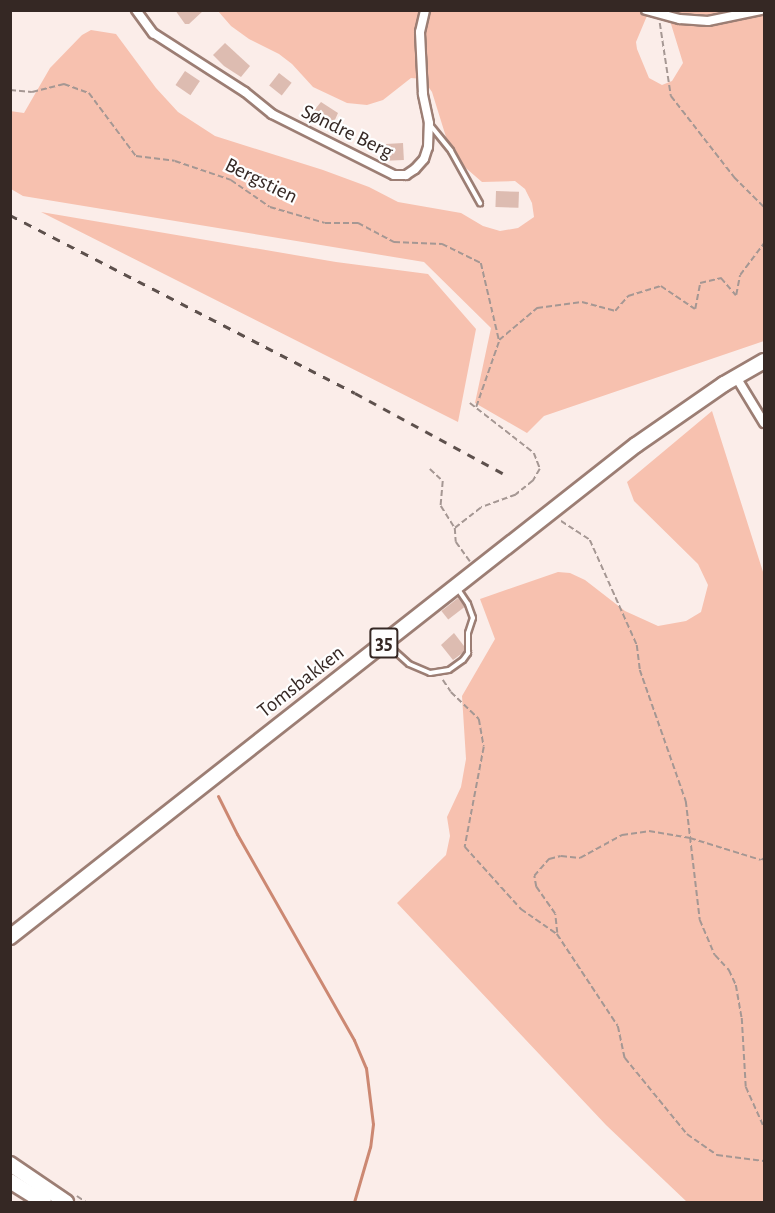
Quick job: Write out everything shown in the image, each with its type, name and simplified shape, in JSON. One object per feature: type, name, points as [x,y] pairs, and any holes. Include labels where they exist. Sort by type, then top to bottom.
[{"type":"main road","name":"Tomsbakken","points":[[10,937],[544,516],[675,416],[765,361]]},
{"type":"main road","points":[[10,1164],[66,1203]]},
{"type":"main road","points":[[10,1180],[44,1203]]},
{"type":"street","name":"Søndre Berg","points":[[136,10],[153,33],[245,92],[272,114],[394,175],[406,175],[415,169],[424,159],[428,147],[429,123],[423,94],[421,41],[425,10]]},
{"type":"street","points":[[646,10],[680,19],[708,21],[761,10]]},
{"type":"street","points":[[736,377],[765,423]]},
{"type":"lane","points":[[429,123],[451,151],[480,203]]},
{"type":"lane","points":[[385,642],[409,664],[430,673],[439,673],[456,665],[469,650],[468,633],[473,618],[468,604],[455,586]]},
{"type":"path","points":[[659,14],[671,96],[734,177],[765,207]]},
{"type":"path","name":"Bergstien","points":[[10,90],[32,92],[64,84],[89,93],[136,156],[175,161],[231,180],[270,207],[325,223],[358,223],[394,242],[442,244],[481,263],[499,340]]},
{"type":"path","points":[[476,408],[499,340],[537,308],[582,302],[615,311],[628,296],[661,286],[695,309],[700,283],[722,278],[736,295],[740,275],[765,243]]},
{"type":"path","points":[[455,528],[481,508],[516,495],[539,473],[539,464],[534,453],[470,403]]},
{"type":"path","points":[[430,469],[443,481],[441,506],[455,528],[456,542],[477,569]]},
{"type":"path","points":[[544,516],[570,525],[590,540],[637,645],[643,679],[681,784],[700,920],[715,955],[729,970],[736,985],[744,1029],[746,1087],[765,1127]]},
{"type":"path","points":[[439,673],[451,692],[479,719],[484,747],[465,847],[520,909],[557,934],[618,1026],[625,1058],[687,1134],[717,1155],[765,1161]]},
{"type":"path","points":[[557,934],[555,914],[536,887],[534,876],[549,859],[561,856],[580,858],[622,836],[649,831],[690,838],[760,860],[765,858]]},
{"type":"shaded area","points":[[218,11],[649,11],[636,42],[637,49],[649,78],[662,85],[672,81],[683,63],[667,11],[764,11],[764,341],[544,416],[527,433],[475,403],[491,328],[424,262],[23,196],[11,189],[10,111],[24,113],[50,68],[82,35],[91,30],[116,34],[156,88],[178,112],[215,136],[323,170],[369,187],[398,202],[461,213],[483,226],[500,231],[518,228],[534,217],[532,203],[525,189],[515,181],[482,182],[460,163],[446,137],[432,92],[423,79],[411,78],[383,100],[367,105],[347,103],[313,87],[292,64],[279,54],[249,39],[231,26]]},
{"type":"shaded area","points":[[41,212],[336,262],[428,274],[476,329],[458,422]]},
{"type":"shaded area","points":[[712,411],[764,575],[764,1202],[687,1202],[606,1125],[397,903],[446,855],[450,836],[447,817],[461,787],[466,759],[462,696],[495,639],[480,599],[558,572],[570,573],[585,580],[625,611],[658,626],[686,621],[701,612],[708,585],[698,564],[634,501],[627,482]]},
{"type":"building","points":[[175,10],[204,10],[189,24],[185,24]]},
{"type":"building","points":[[225,43],[250,66],[241,77],[224,66],[213,55]]},
{"type":"building","points":[[185,71],[200,81],[190,95],[175,85]]},
{"type":"building","points":[[279,73],[292,83],[282,95],[269,86]]},
{"type":"building","points":[[321,102],[338,113],[334,122],[330,120],[327,125],[320,121],[318,125],[311,120],[314,115],[311,114]]},
{"type":"building","points":[[403,143],[404,160],[387,161],[386,144]]},
{"type":"building","points":[[496,191],[519,192],[518,208],[495,207]]},
{"type":"building","points":[[458,598],[465,607],[448,620],[441,611]]},
{"type":"building","points":[[454,633],[464,646],[464,652],[453,660],[441,645]]},
{"type":"waterway","points":[[218,796],[237,834],[354,1040],[366,1068],[373,1124],[370,1147],[354,1202]]},
{"type":"railway","points":[[10,215],[355,393],[506,475]]}]
